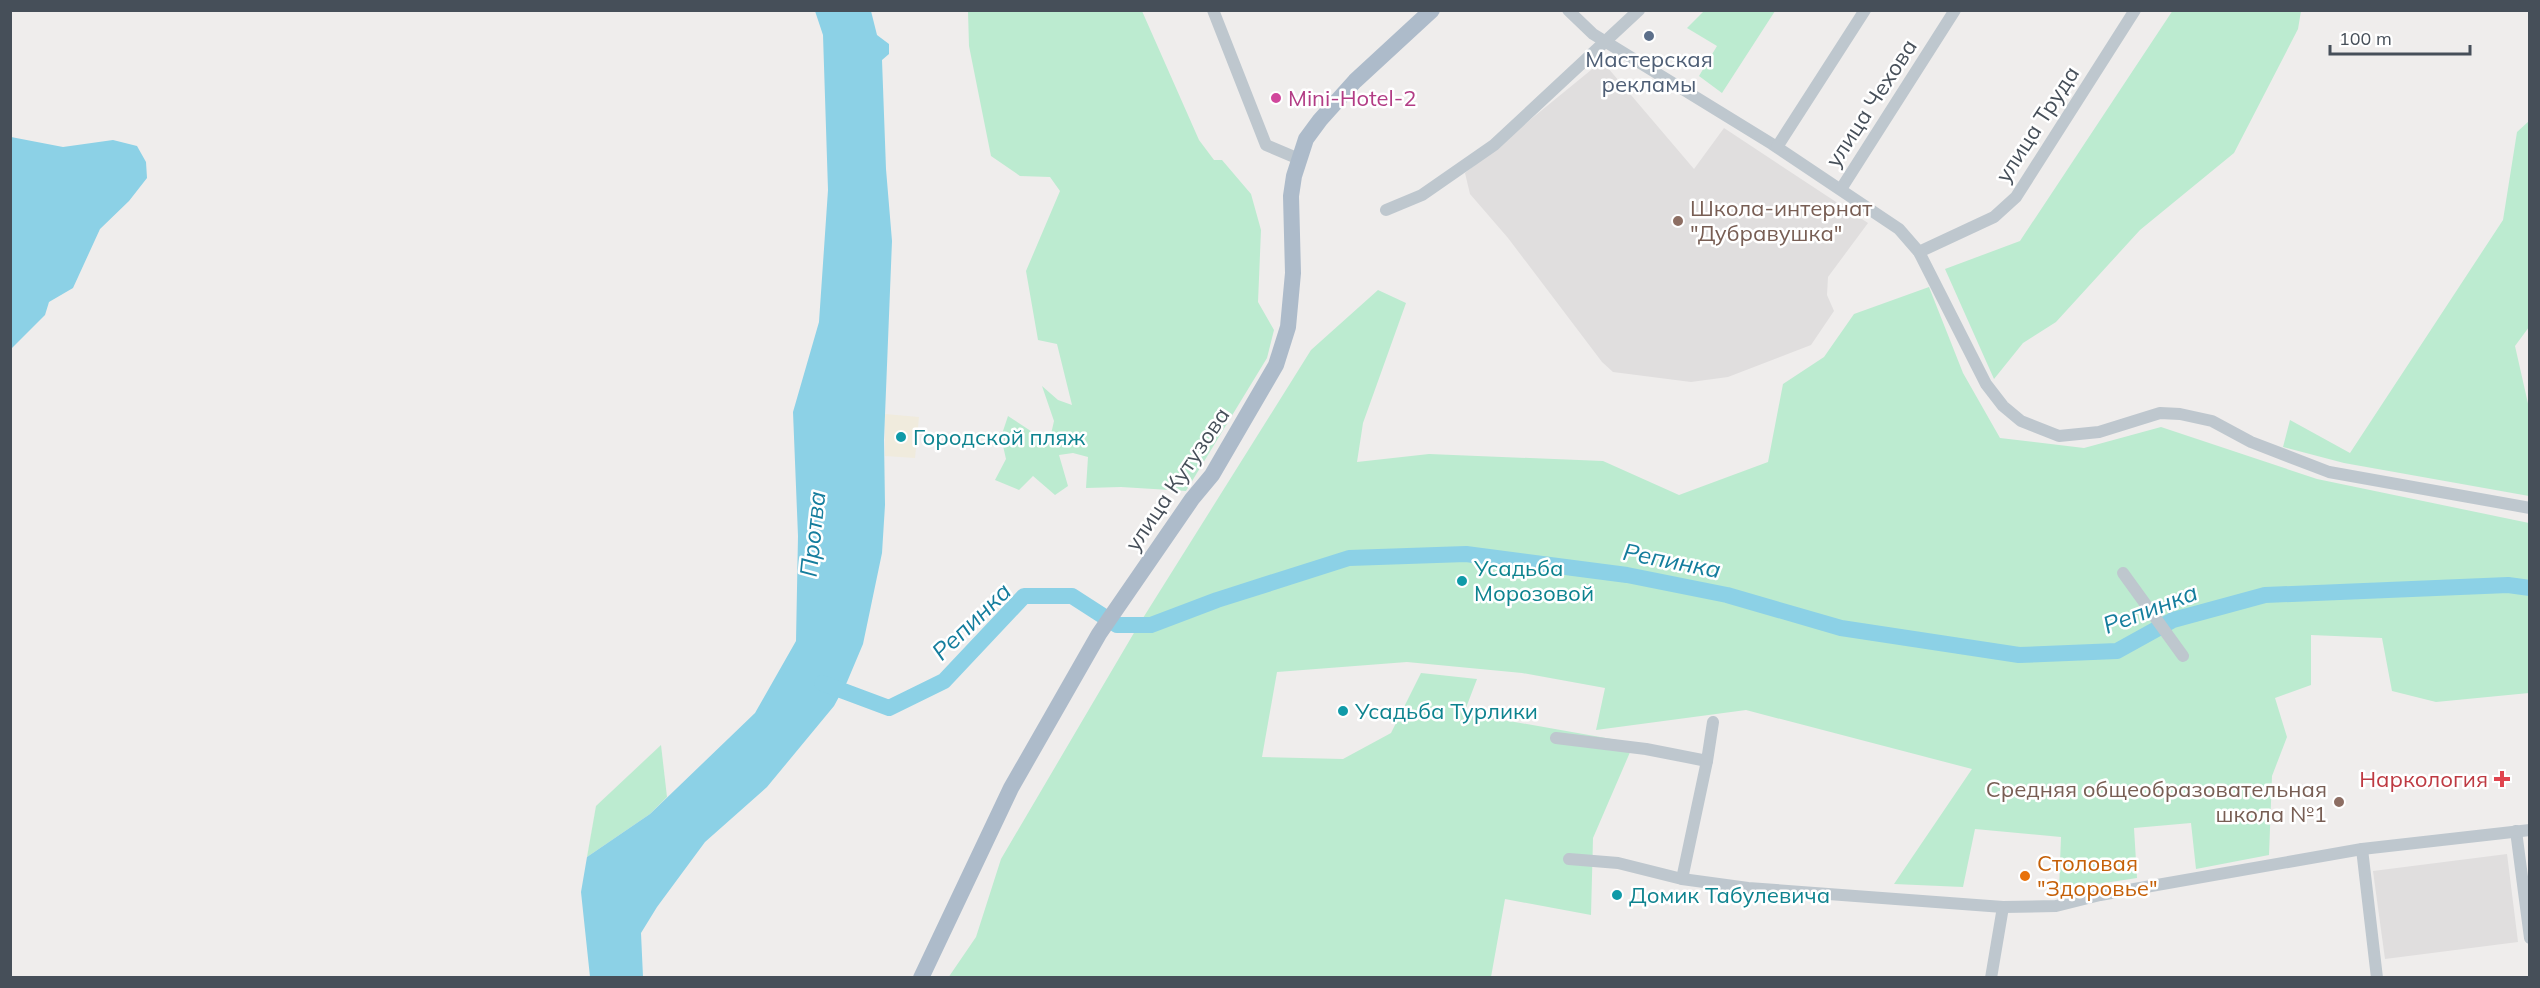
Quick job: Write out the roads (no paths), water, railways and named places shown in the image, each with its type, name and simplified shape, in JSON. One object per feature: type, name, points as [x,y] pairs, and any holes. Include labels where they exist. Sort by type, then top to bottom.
[{"type":"main road","name":"улица Кутузова","points":[[921,978],[1011,788],[1099,634],[1192,500],[1212,475],[1276,365],[1288,327],[1293,273],[1291,196],[1306,139],[1355,81],[1432,10]]},
{"type":"street","points":[[1568,10],[1593,34],[1777,147],[1899,229],[1919,252],[1986,384],[2003,406],[2020,422],[2059,436],[2099,432],[2160,413],[2180,414],[2212,421],[2251,442],[2329,472],[2529,508]]},
{"type":"street","points":[[1386,210],[1422,195],[1494,145],[1639,10]]},
{"type":"street","points":[[1777,147],[1865,10]]},
{"type":"street","name":"улица Чехова","points":[[1841,189],[1955,10]]},
{"type":"street","name":"улица Труда","points":[[1919,252],[1994,217],[2016,197],[2135,10]]},
{"type":"street","points":[[1213,11],[1266,145],[1299,159]]},
{"type":"street","points":[[2123,573],[2183,656]]},
{"type":"street","points":[[1682,879],[1713,722]]},
{"type":"street","points":[[1556,738],[1646,748],[1707,761]]},
{"type":"street","points":[[1569,859],[1618,863],[1682,879],[1748,888],[2003,907],[2056,906],[2100,895],[2362,849],[2529,830]]},
{"type":"street","points":[[2516,831],[2529,938]]},
{"type":"street","points":[[2362,849],[2377,978]]},
{"type":"street","points":[[1991,978],[2003,907]]},
{"type":"water","name":"Протва","points":[[815,11],[871,11],[877,35],[889,44],[889,54],[882,60],[886,169],[892,241],[884,440],[885,505],[882,553],[863,644],[834,706],[767,787],[705,842],[657,907],[641,933],[643,977],[590,977],[581,892],[587,857],[650,814],[755,713],[796,641],[798,536],[793,412],[819,322],[828,190],[823,35]]},
{"type":"water","points":[[11,137],[63,147],[113,140],[137,146],[146,162],[147,178],[129,201],[100,229],[73,288],[49,302],[45,315],[11,349]]},
{"type":"waterway","name":"Репинка","points":[[822,683],[889,708],[944,681],[1024,596],[1072,596],[1117,625],[1151,625],[1217,600],[1349,558],[1466,554],[1627,575],[1727,595],[1841,628],[2019,655],[2117,651],[2173,620],[2265,595],[2508,585],[2530,588]]},
{"type":"place","name":"Мастерская рекламы","points":[[1649,36]]},
{"type":"place","name":"Mini-Hotel-2","points":[[1276,98]]},
{"type":"place","name":"Школа-интернат \"Дубравушка\"","points":[[1678,221]]},
{"type":"place","name":"Городской пляж","points":[[901,437]]},
{"type":"place","name":"Усадьба Морозовой","points":[[1462,581]]},
{"type":"place","name":"Усадьба Турлики","points":[[1343,711]]},
{"type":"place","name":"Наркология","points":[[2502,779]]},
{"type":"place","name":"Средняя общеобразовательная школа №1","points":[[2339,802]]},
{"type":"place","name":"Столовая \"Здоровье\"","points":[[2025,876]]},
{"type":"place","name":"Домик Табулевича","points":[[1617,895]]}]
